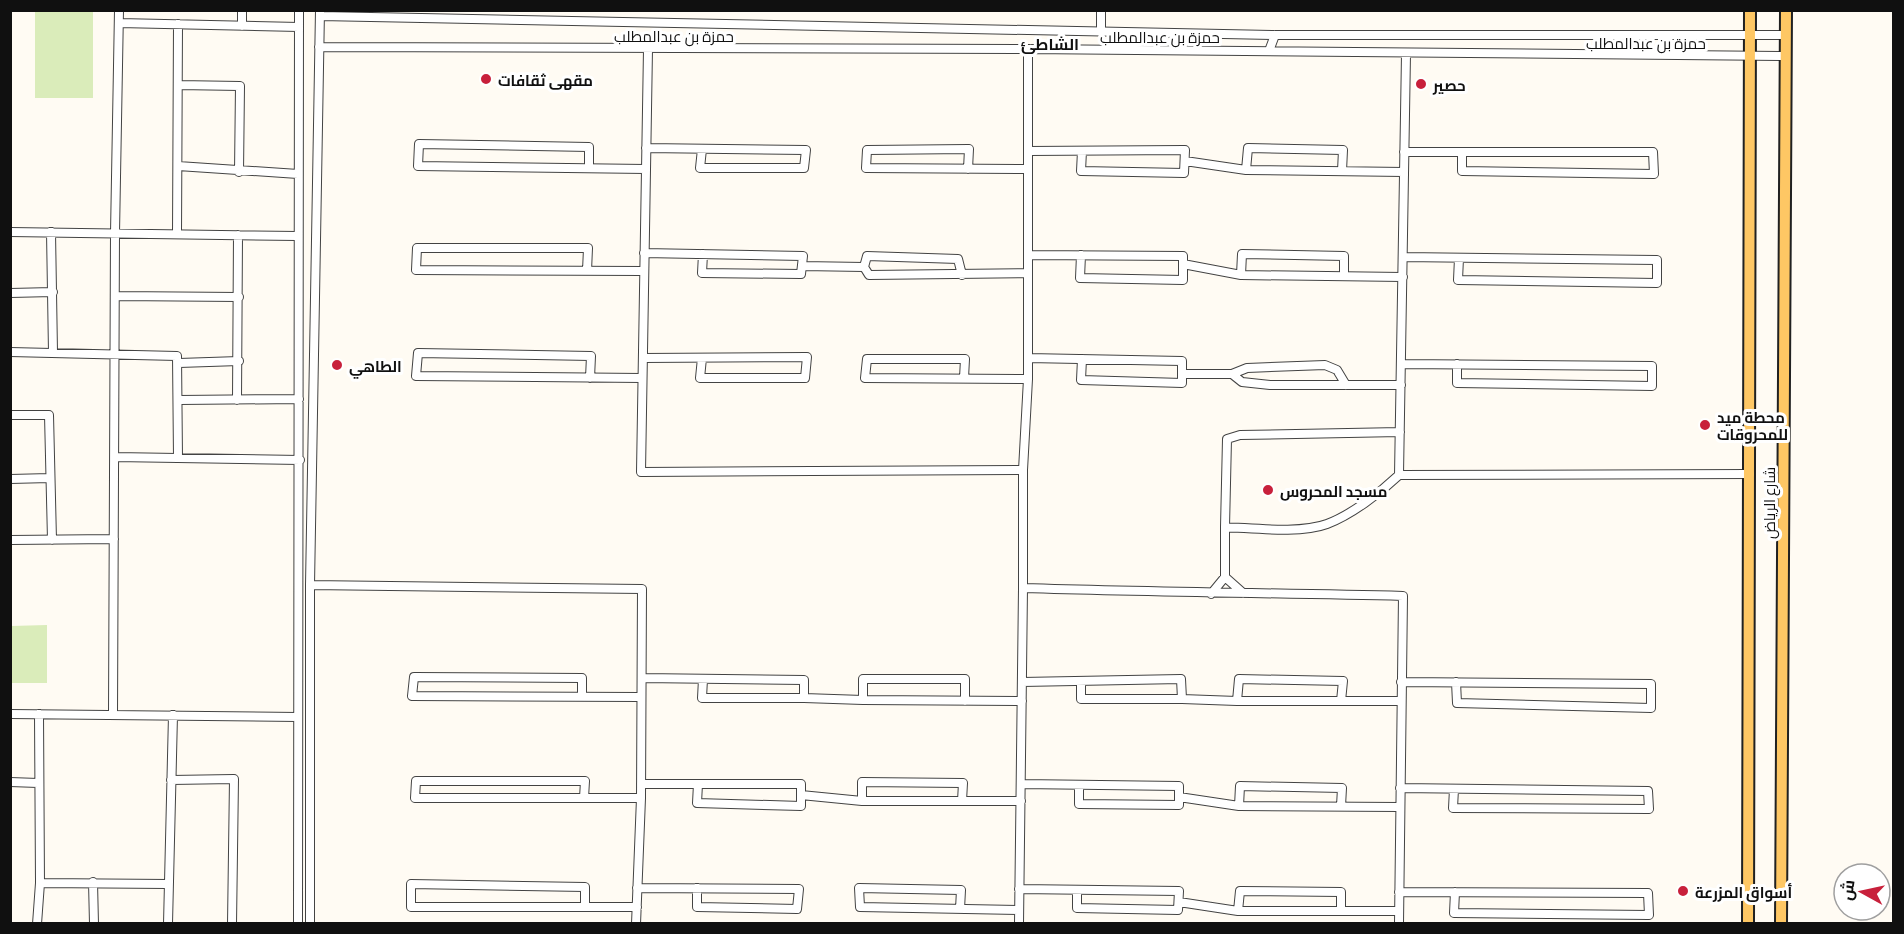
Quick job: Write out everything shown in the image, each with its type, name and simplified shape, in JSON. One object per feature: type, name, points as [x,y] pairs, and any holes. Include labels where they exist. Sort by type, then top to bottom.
[{"type":"main road","name":"شارع الرياض","points":[[1748,924],[1750,10]]},
{"type":"main road","name":"شارع الرياض","points":[[1781,924],[1786,10]]},
{"type":"street","points":[[113,714],[115,233],[119,10]]},
{"type":"street","points":[[242,10],[242,26]]},
{"type":"street","points":[[298,924],[299,10]]},
{"type":"street","points":[[1101,10],[1101,30]]},
{"type":"street","points":[[310,924],[310,585],[320,13]]},
{"type":"street","name":"حمزة بن عبدالمطلب","points":[[320,13],[1275,35],[1785,35]]},
{"type":"street","points":[[119,23],[299,27]]},
{"type":"street","points":[[177,24],[177,234]]},
{"type":"street","points":[[1228,50],[1233,34]]},
{"type":"street","points":[[1269,51],[1275,35]]},
{"type":"street","name":"حمزة بن عبدالمطلب","points":[[320,47],[1228,50],[1406,54],[1785,56]]},
{"type":"street","points":[[648,49],[641,472],[1023,470]]},
{"type":"street","points":[[1019,924],[1023,470],[1028,379],[1028,49]]},
{"type":"street","points":[[1399,475],[1406,54]]},
{"type":"street","points":[[178,85],[240,86],[239,172]]},
{"type":"street","points":[[589,168],[589,147],[419,144],[418,166],[646,169]]},
{"type":"street","points":[[646,148],[806,150],[804,168],[700,168],[702,149]]},
{"type":"street","points":[[1246,170],[1248,148],[1343,150],[1342,171]]},
{"type":"street","points":[[968,169],[969,149],[867,150],[866,168],[968,169],[1028,169]]},
{"type":"street","points":[[1028,151],[1185,150],[1184,173],[1081,171],[1082,151]]},
{"type":"street","points":[[1404,152],[1462,152],[1653,152],[1654,174],[1462,171],[1462,152]]},
{"type":"street","points":[[1185,161],[1246,170],[1404,172]]},
{"type":"street","points":[[178,166],[239,172],[298,174]]},
{"type":"street","points":[[10,232],[297,236]]},
{"type":"street","points":[[51,232],[53,352]]},
{"type":"street","points":[[237,400],[238,235]]},
{"type":"street","points":[[587,271],[588,248],[417,248],[416,270],[587,271],[644,271]]},
{"type":"street","points":[[644,253],[704,254],[803,256],[801,274],[702,273],[704,254]]},
{"type":"street","points":[[1241,275],[1242,254],[1344,256],[1344,276]]},
{"type":"street","points":[[1028,255],[1080,255],[1184,256],[1183,280],[1080,278],[1080,255]]},
{"type":"street","points":[[962,274],[958,259],[867,256],[864,267],[869,275],[962,274],[1028,273]]},
{"type":"street","points":[[1403,257],[1657,260],[1657,283],[1458,280],[1459,258]]},
{"type":"street","points":[[1183,264],[1241,275],[1403,277]]},
{"type":"street","points":[[802,266],[864,267]]},
{"type":"street","points":[[10,293],[53,292]]},
{"type":"street","points":[[116,296],[239,297]]},
{"type":"street","points":[[10,352],[115,352],[177,356],[179,363],[178,458]]},
{"type":"street","points":[[590,378],[591,356],[418,353],[416,376],[590,378],[642,378]]},
{"type":"street","points":[[643,358],[807,357],[806,378],[700,378],[702,358]]},
{"type":"street","points":[[1028,358],[1082,359],[1182,361],[1182,383],[1081,380],[1082,359]]},
{"type":"street","points":[[964,378],[965,359],[867,359],[865,378],[1028,379]]},
{"type":"street","points":[[179,363],[239,361]]},
{"type":"street","points":[[1401,363],[1652,366],[1652,386],[1457,383],[1457,364]]},
{"type":"street","points":[[1182,374],[1232,375],[1247,368],[1325,365],[1337,370],[1346,385]]},
{"type":"street","points":[[1232,375],[1242,382],[1270,385],[1401,385]]},
{"type":"street","points":[[179,400],[299,399]]},
{"type":"street","points":[[10,415],[49,415],[52,540]]},
{"type":"street","points":[[1211,594],[1225,578],[1227,439],[1240,435],[1400,432]]},
{"type":"street","points":[[115,457],[300,460]]},
{"type":"street","points":[[1225,527],[1303,528],[1327,524],[1375,497],[1399,475],[1750,474]]},
{"type":"street","points":[[10,478],[50,478]]},
{"type":"street","points":[[10,540],[114,539]]},
{"type":"street","points":[[1225,578],[1243,592]]},
{"type":"street","points":[[310,585],[642,589],[641,798],[636,924]]},
{"type":"street","points":[[1023,588],[1211,594],[1243,592],[1402,596],[1399,924]]},
{"type":"street","points":[[582,697],[582,678],[425,677],[414,677],[412,696],[560,697],[582,697],[641,697]]},
{"type":"street","points":[[642,678],[804,680],[804,698]]},
{"type":"street","points":[[702,679],[702,698],[1022,701]]},
{"type":"street","points":[[863,700],[863,679],[965,679],[965,701]]},
{"type":"street","points":[[1022,682],[1181,679],[1182,699]]},
{"type":"street","points":[[1237,701],[1239,679],[1343,681],[1341,701]]},
{"type":"street","points":[[1082,681],[1081,699],[1401,701]]},
{"type":"street","points":[[1401,682],[1456,682],[1651,684],[1651,708],[1457,703],[1456,682]]},
{"type":"street","points":[[10,714],[298,717]]},
{"type":"street","points":[[37,924],[40,883],[39,714]]},
{"type":"street","points":[[168,924],[173,715]]},
{"type":"street","points":[[171,780],[234,779],[232,924]]},
{"type":"street","points":[[584,798],[585,781],[416,780],[415,798],[584,798],[641,798]]},
{"type":"street","points":[[10,782],[38,783]]},
{"type":"street","points":[[862,801],[862,782],[963,783],[962,801]]},
{"type":"street","points":[[641,784],[698,784],[801,784],[801,806],[697,803],[698,784]]},
{"type":"street","points":[[1021,784],[1179,786],[1179,805],[1079,804],[1079,785]]},
{"type":"street","points":[[1239,806],[1240,786],[1342,788],[1341,806]]},
{"type":"street","points":[[1400,788],[1648,791],[1649,809],[1453,808],[1454,789]]},
{"type":"street","points":[[801,795],[862,801],[1021,801]]},
{"type":"street","points":[[1179,797],[1239,806],[1400,807]]},
{"type":"street","points":[[93,882],[94,924]]},
{"type":"street","points":[[40,883],[168,884]]},
{"type":"street","points":[[585,907],[585,887],[411,884],[411,907],[585,907],[637,907]]},
{"type":"street","points":[[638,888],[697,888],[799,889],[797,909],[697,907],[697,888]]},
{"type":"street","points":[[960,909],[961,890],[859,888],[860,907],[960,909],[1019,910]]},
{"type":"street","points":[[1019,889],[1179,891],[1178,910],[1077,908],[1077,890]]},
{"type":"street","points":[[1239,911],[1240,891],[1341,892],[1341,911]]},
{"type":"street","points":[[1399,892],[1455,892],[1648,893],[1649,915],[1454,913],[1455,892]]},
{"type":"street","points":[[1179,902],[1239,911],[1399,911]]},
{"type":"green space","points":[[35,11],[93,11],[93,98],[35,98]]},
{"type":"green space","points":[[47,625],[47,683],[11,683],[11,626]]},
{"type":"place","name":"مقهى ثقافات","points":[[486,79]]},
{"type":"place","name":"حصير","points":[[1421,84]]},
{"type":"place","name":"الطاهي","points":[[337,365]]},
{"type":"place","name":"محطة ميد للمحروقات","points":[[1705,425]]},
{"type":"place","name":"مسجد المحروس","points":[[1268,490]]},
{"type":"place","name":"أسواق المزرعة","points":[[1683,891]]},
{"type":"district","name":"الشاطئ","points":[[1050,43]]}]
